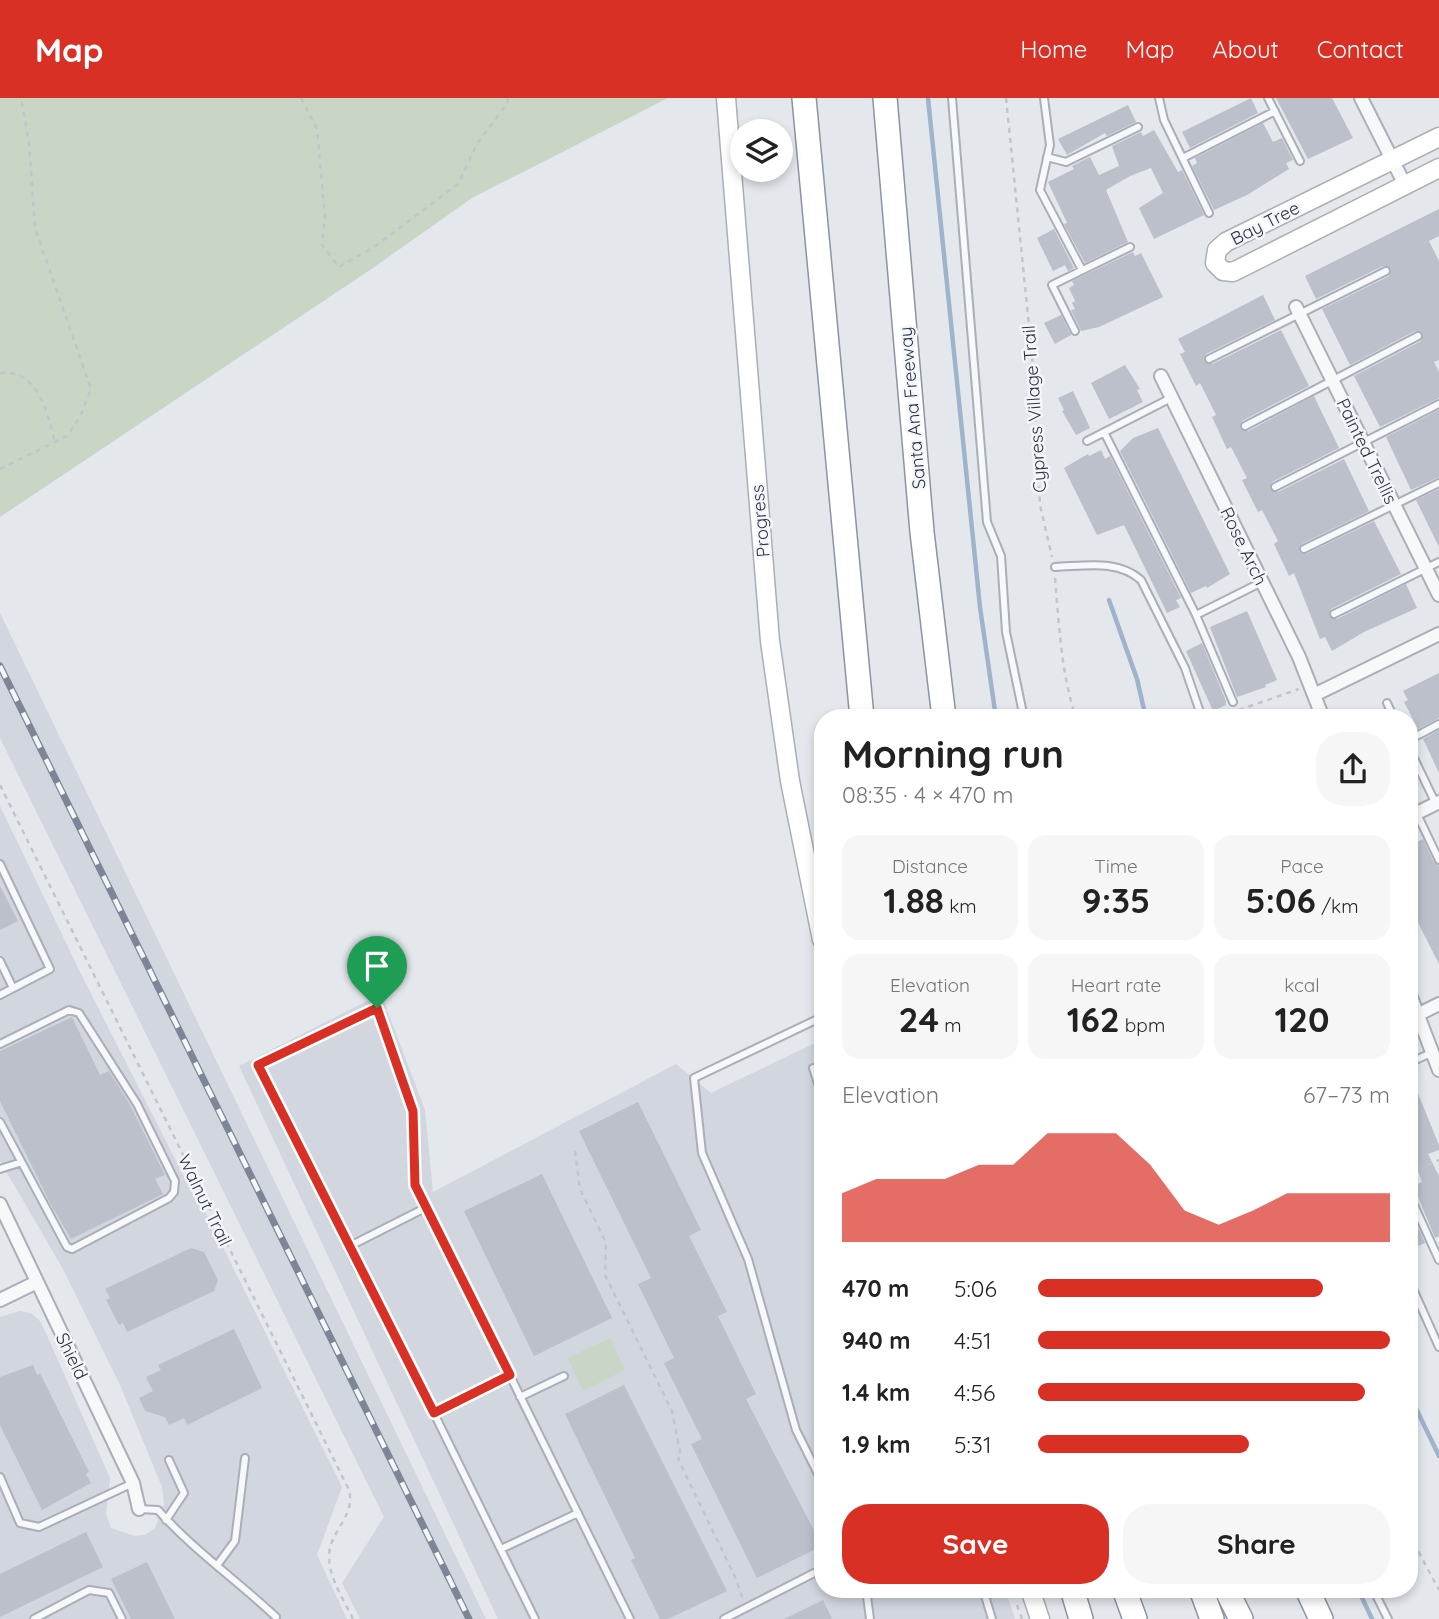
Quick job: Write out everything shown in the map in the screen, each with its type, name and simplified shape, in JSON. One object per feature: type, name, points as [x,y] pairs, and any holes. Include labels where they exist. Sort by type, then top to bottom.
[{"type":"highway","points":[[804,98],[861,709]]},
{"type":"highway","name":"Santa Ana Freeway","points":[[885,98],[922,532],[943,709]]},
{"type":"highway","points":[[1075,1598],[1081,1619]]},
{"type":"highway","points":[[1127,1598],[1135,1619]]},
{"type":"highway","points":[[1204,1598],[1212,1619]]},
{"type":"highway","points":[[1230,1598],[1241,1619]]},
{"type":"highway","points":[[1311,1598],[1321,1619]]},
{"type":"street","name":"Progress","points":[[726,98],[770,641],[790,781],[814,900]]},
{"type":"street","points":[[1361,98],[1405,185]]},
{"type":"street","name":"Bay Tree","points":[[1439,137],[1226,242],[1217,250],[1215,263],[1223,271],[1233,272],[1439,168]]},
{"type":"street","name":"Painted Trellis","points":[[1298,310],[1439,595]]},
{"type":"street","name":"Rose Arch","points":[[1160,376],[1262,582],[1319,709]]},
{"type":"street","points":[[1312,690],[1439,634]]},
{"type":"street","points":[[1418,813],[1437,803]]},
{"type":"street","points":[[1418,1014],[1439,1004]]},
{"type":"street","points":[[1418,1018],[1439,1070]]},
{"type":"street","name":"Shield","points":[[0,1204],[133,1483],[139,1510]]},
{"type":"street","points":[[0,1300],[37,1282]]},
{"type":"street","points":[[1033,1598],[1040,1619]]},
{"type":"lane","points":[[952,98],[987,522],[1001,556],[1006,632],[1022,709]]},
{"type":"lane","points":[[1050,98],[1044,98],[1050,145],[1040,190],[1083,270]]},
{"type":"lane","points":[[1159,98],[1164,120],[1209,213]]},
{"type":"lane","points":[[1269,98],[1300,161]]},
{"type":"lane","points":[[1183,158],[1275,111]]},
{"type":"lane","points":[[1047,157],[1066,162],[1138,127]]},
{"type":"lane","points":[[1075,331],[1052,285],[1130,247]]},
{"type":"lane","points":[[1209,359],[1298,310],[1385,271]]},
{"type":"lane","points":[[1245,426],[1418,336]]},
{"type":"lane","points":[[1087,441],[1171,398]]},
{"type":"lane","points":[[1275,487],[1439,404]]},
{"type":"lane","points":[[1104,432],[1196,615],[1233,702]]},
{"type":"lane","points":[[1304,549],[1439,483]]},
{"type":"lane","points":[[1334,614],[1439,562]]},
{"type":"lane","points":[[1055,567],[1111,565],[1132,572],[1142,580],[1185,668],[1199,709]]},
{"type":"lane","points":[[1196,615],[1262,582]]},
{"type":"lane","points":[[1387,703],[1390,709]]},
{"type":"lane","points":[[1418,735],[1439,724]]},
{"type":"lane","points":[[1418,766],[1437,803]]},
{"type":"lane","points":[[1418,824],[1439,860]]},
{"type":"lane","points":[[0,864],[51,969],[0,995]]},
{"type":"lane","points":[[0,961],[13,988]]},
{"type":"lane","points":[[535,1619],[373,1289],[348,1247],[258,1065],[377,1008],[413,1111],[413,1173],[426,1207],[630,1619]]},
{"type":"lane","points":[[0,1044],[69,1010],[79,1013],[137,1104],[175,1181],[174,1192],[169,1198],[72,1249],[67,1247],[19,1163],[0,1122]]},
{"type":"lane","points":[[814,1021],[694,1079],[702,1153],[748,1259],[796,1430],[814,1466]]},
{"type":"lane","points":[[1418,1059],[1431,1053]]},
{"type":"lane","points":[[0,1169],[19,1163]]},
{"type":"lane","points":[[348,1247],[426,1207]]},
{"type":"lane","points":[[1418,1214],[1439,1260]]},
{"type":"lane","points":[[1418,1300],[1439,1347]]},
{"type":"lane","points":[[434,1413],[510,1375]]},
{"type":"lane","points":[[520,1397],[564,1376]]},
{"type":"lane","points":[[218,1564],[235,1541],[245,1458]]},
{"type":"lane","points":[[166,1520],[184,1493],[169,1460]]},
{"type":"lane","points":[[0,1477],[20,1523],[38,1527],[133,1483]]},
{"type":"lane","points":[[139,1510],[158,1510],[177,1532],[218,1564],[276,1617]]},
{"type":"lane","points":[[501,1549],[578,1513]]},
{"type":"lane","points":[[724,1619],[814,1573]]},
{"type":"lane","points":[[34,1619],[89,1590],[110,1593],[122,1619]]},
{"type":"lane","points":[[867,1598],[870,1619]]},
{"type":"lane","points":[[986,1598],[992,1619]]},
{"type":"lane","points":[[1378,1598],[1388,1619]]},
{"type":"path","points":[[0,469],[67,436],[80,417],[91,389],[35,228],[29,143],[21,98]]},
{"type":"path","points":[[301,98],[317,129],[325,216],[322,245],[339,267],[377,245],[458,184],[477,144],[508,102],[507,98]]},
{"type":"path","name":"Cypress Village Trail","points":[[1006,98],[1033,366],[1040,505],[1055,567],[1060,640],[1073,709]]},
{"type":"path","points":[[0,373],[22,377],[34,387],[44,402],[55,442]]},
{"type":"path","points":[[1247,709],[1312,690]]},
{"type":"path","name":"Walnut Trail","points":[[0,785],[349,1490],[349,1511],[334,1539],[329,1556],[332,1576],[354,1619]]},
{"type":"path","points":[[575,1151],[580,1189],[606,1243],[606,1275],[671,1411],[681,1457],[678,1459],[684,1477],[736,1579],[740,1596]]},
{"type":"path","points":[[1418,1169],[1439,1160]]},
{"type":"path","points":[[1418,1551],[1439,1590]]},
{"type":"shaded area","points":[[0,613],[486,1619],[360,1619],[342,1583],[384,1517],[0,738]]},
{"type":"shaded area","points":[[0,806],[82,976],[197,1202],[200,1201],[342,1487],[317,1555],[347,1619],[0,1619],[0,1317],[20,1311],[31,1313],[41,1322],[110,1478],[106,1514],[111,1528],[135,1536],[145,1535],[155,1528],[164,1504],[162,1487],[120,1385],[63,1269],[0,1161]]},
{"type":"shaded area","points":[[381,994],[425,1110],[433,1192],[676,1064],[711,1093],[814,1043],[814,1598],[1008,1598],[1015,1619],[498,1619],[239,1066]]},
{"type":"green space","points":[[0,98],[668,98],[472,198],[370,270],[0,517]]},
{"type":"green space","points":[[610,1338],[625,1370],[583,1391],[568,1358]]},
{"type":"building","points":[[1251,98],[1258,113],[1190,148],[1182,132]]},
{"type":"building","points":[[1276,98],[1332,98],[1353,138],[1308,159]]},
{"type":"building","points":[[1128,105],[1136,122],[1107,136],[1105,133],[1067,155],[1058,139]]},
{"type":"building","points":[[1263,123],[1273,142],[1282,138],[1293,160],[1286,163],[1289,169],[1247,195],[1214,210],[1192,166],[1197,163],[1195,158]]},
{"type":"building","points":[[1154,130],[1178,172],[1182,170],[1204,215],[1154,239],[1139,208],[1163,193],[1151,168],[1130,176],[1106,190],[1128,242],[1085,263],[1064,224],[1067,223],[1048,182],[1074,169],[1072,166],[1090,157],[1099,175],[1119,166],[1112,146],[1141,132],[1143,136]]},
{"type":"building","points":[[1439,209],[1439,236],[1429,241],[1439,261],[1439,360],[1434,362],[1439,372],[1439,398],[1380,427],[1354,376],[1421,341],[1423,334],[1415,331],[1350,365],[1322,309],[1389,276],[1391,269],[1383,266],[1316,299],[1305,276]]},
{"type":"building","points":[[1054,229],[1074,268],[1068,271],[1065,265],[1053,271],[1037,238]]},
{"type":"building","points":[[1133,252],[1135,256],[1141,253],[1163,297],[1099,327],[1081,331],[1071,310],[1075,309],[1072,303],[1075,301],[1069,288],[1074,285],[1072,281]]},
{"type":"building","points":[[1263,295],[1275,320],[1206,354],[1204,361],[1212,364],[1281,330],[1309,386],[1242,421],[1240,428],[1248,431],[1314,396],[1339,448],[1272,482],[1270,489],[1278,492],[1344,459],[1369,511],[1302,544],[1299,552],[1306,554],[1374,521],[1401,574],[1331,609],[1329,616],[1337,619],[1406,584],[1417,608],[1364,632],[1332,651],[1325,637],[1320,639],[1294,573],[1289,576],[1274,544],[1278,541],[1262,510],[1258,512],[1242,480],[1247,478],[1231,447],[1227,449],[1212,417],[1216,415],[1200,383],[1196,386],[1180,354],[1185,352],[1178,339]]},
{"type":"building","points":[[1061,315],[1071,335],[1055,344],[1044,323]]},
{"type":"building","points":[[1125,365],[1140,389],[1137,390],[1143,402],[1109,419],[1091,383]]},
{"type":"building","points":[[1073,391],[1090,428],[1076,435],[1058,398]]},
{"type":"building","points":[[1439,410],[1439,477],[1411,490],[1386,437]]},
{"type":"building","points":[[1158,428],[1230,574],[1207,588],[1206,586],[1191,593],[1120,451],[1133,438]]},
{"type":"building","points":[[1101,450],[1105,459],[1110,456],[1181,598],[1176,600],[1180,607],[1167,613],[1124,525],[1097,535],[1064,468]]},
{"type":"building","points":[[1439,489],[1439,547],[1416,500]]},
{"type":"building","points":[[1247,611],[1277,680],[1265,685],[1266,687],[1237,697],[1210,627]]},
{"type":"building","points":[[1202,643],[1226,705],[1212,709],[1186,651]]},
{"type":"building","points":[[1439,673],[1439,718],[1418,729],[1418,709],[1408,709],[1404,702],[1408,700],[1403,691]]},
{"type":"building","points":[[1439,730],[1439,773],[1423,739]]},
{"type":"building","points":[[1423,839],[1434,862],[1439,866],[1439,964],[1418,923],[1418,842]]},
{"type":"building","points":[[0,886],[18,921],[0,930]]},
{"type":"building","points":[[72,1017],[100,1075],[109,1071],[129,1103],[165,1175],[155,1179],[163,1194],[71,1239],[50,1203],[0,1101],[0,1051]]},
{"type":"building","points":[[1418,1094],[1439,1145],[1439,1150],[1428,1154],[1439,1176],[1439,1236],[1435,1238],[1418,1197],[1418,1183],[1422,1182],[1418,1171]]},
{"type":"building","points":[[638,1102],[701,1230],[689,1236],[727,1312],[718,1316],[756,1394],[746,1399],[814,1531],[814,1550],[757,1578],[691,1444],[702,1439],[664,1363],[674,1358],[638,1284],[651,1278],[579,1131]]},
{"type":"building","points":[[542,1174],[612,1318],[534,1356],[464,1211]]},
{"type":"building","points":[[1418,1227],[1425,1243],[1418,1246]]},
{"type":"building","points":[[191,1248],[204,1252],[218,1280],[214,1291],[127,1332],[123,1323],[119,1325],[106,1300],[110,1298],[105,1289]]},
{"type":"building","points":[[234,1329],[262,1388],[187,1425],[184,1418],[169,1425],[165,1417],[145,1411],[139,1398],[153,1391],[146,1377],[161,1370],[158,1365]]},
{"type":"building","points":[[33,1365],[37,1375],[40,1373],[89,1472],[86,1474],[91,1483],[42,1510],[0,1425],[0,1377]]},
{"type":"building","points":[[624,1385],[727,1591],[668,1619],[660,1619],[631,1560],[635,1558],[565,1414]]},
{"type":"building","points":[[86,1532],[103,1567],[0,1617],[0,1574]]},
{"type":"building","points":[[147,1562],[175,1619],[131,1619],[111,1579]]},
{"type":"building","points":[[823,1600],[832,1619],[784,1619]]},
{"type":"waterway","points":[[928,98],[980,607],[995,709]]},
{"type":"waterway","points":[[1109,600],[1137,679],[1144,709]]},
{"type":"waterway","points":[[1418,1413],[1439,1456]]},
{"type":"waterway","points":[[1362,1598],[1372,1619]]},
{"type":"railway","points":[[0,666],[469,1619]]},
{"type":"route","points":[[377,1008],[413,1111],[415,1185],[510,1375],[434,1413],[373,1289],[359,1270],[258,1065],[377,1008]]}]
